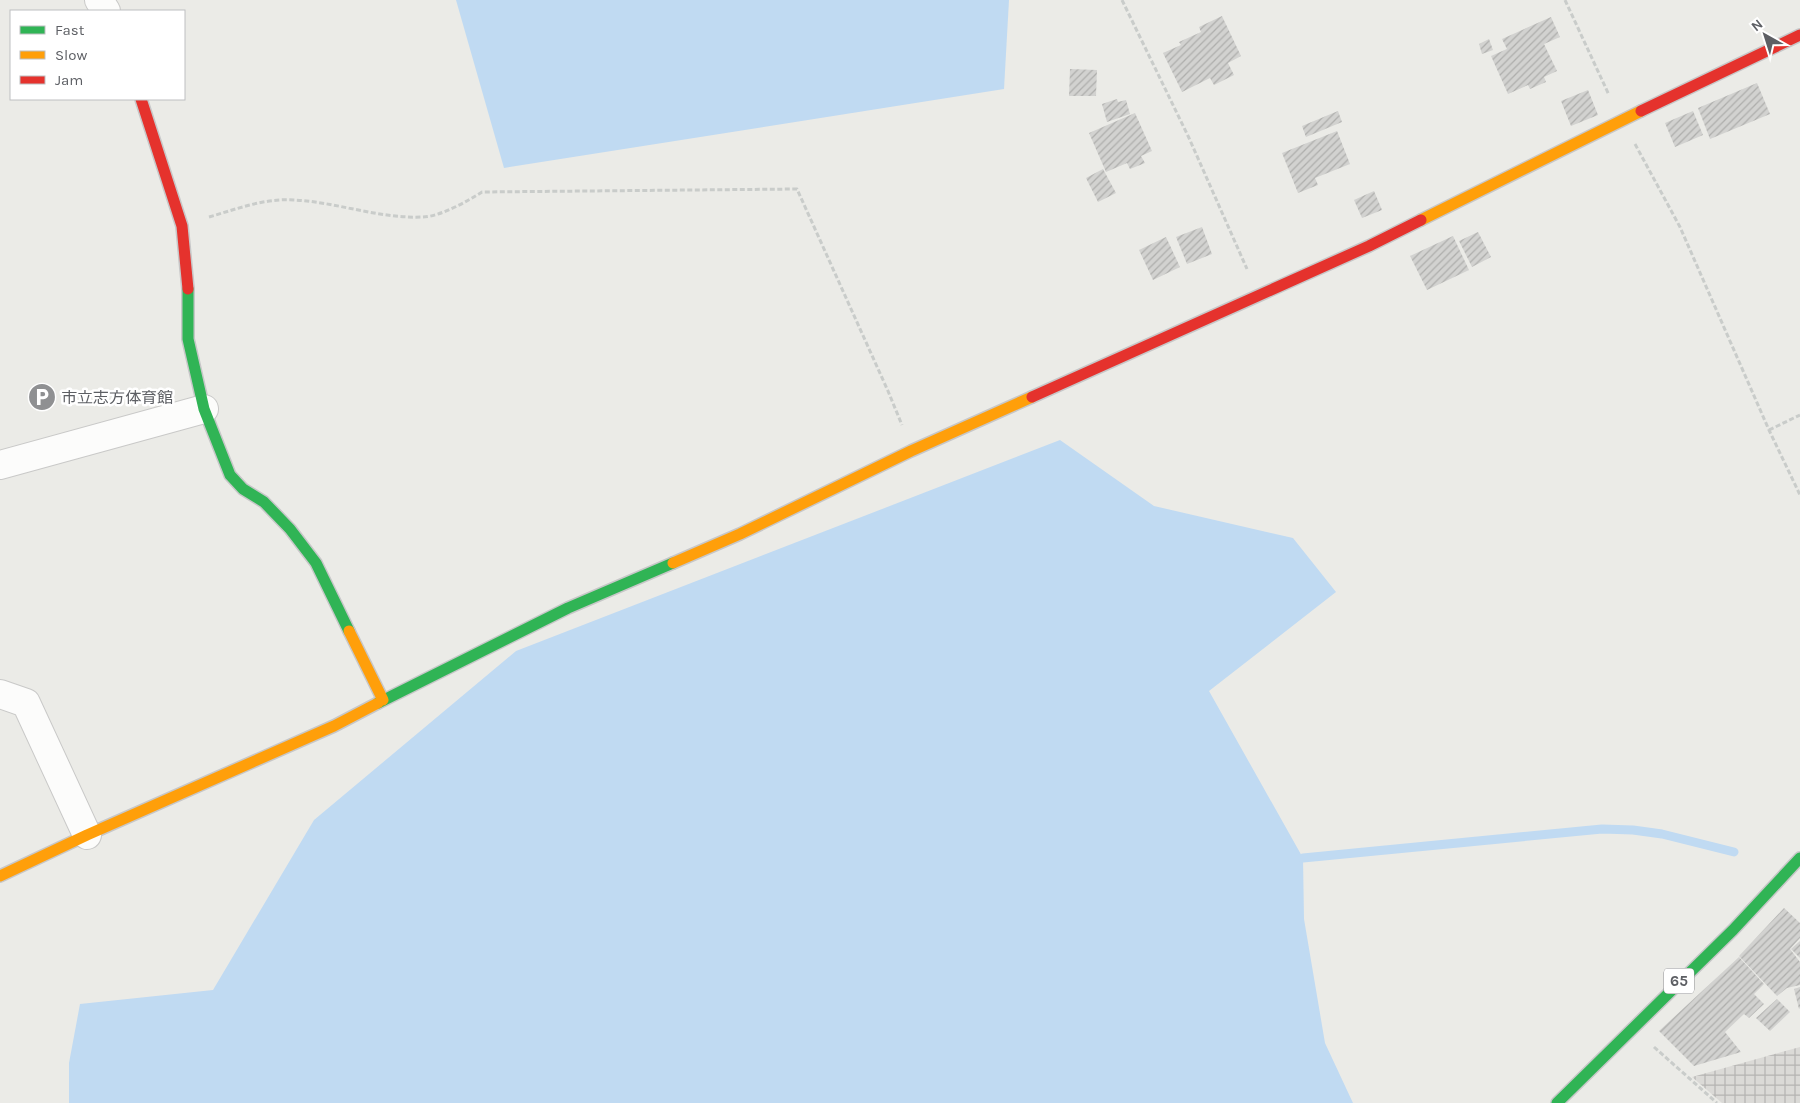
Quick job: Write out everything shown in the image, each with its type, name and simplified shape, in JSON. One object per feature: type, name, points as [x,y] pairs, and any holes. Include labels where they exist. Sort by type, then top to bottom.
[{"type":"street","points":[[0,876],[87,835],[334,726],[382,700],[568,608],[740,534],[912,451],[1370,246],[1622,120],[1800,35]]},
{"type":"street","points":[[141,100],[182,226],[188,290],[188,339],[204,409],[230,475],[243,489],[264,502],[290,529],[316,563],[382,700]]},
{"type":"street","points":[[0,465],[204,409]]},
{"type":"street","points":[[0,694],[26,703],[87,835]]},
{"type":"street","name":"65","points":[[1557,1103],[1733,930],[1800,858]]},
{"type":"path","points":[[1122,0],[1190,138],[1259,295]]},
{"type":"path","points":[[1565,0],[1612,102],[1680,227],[1769,430],[1800,495]]},
{"type":"path","points":[[182,226],[265,200],[294,200],[385,214],[424,217],[463,204],[482,192],[797,189],[888,391],[912,451]]},
{"type":"path","points":[[1769,430],[1800,415]]},
{"type":"path","points":[[1633,1027],[1717,1103]]},
{"type":"shaded area","points":[[1800,1047],[1800,1103],[1722,1103],[1692,1077]]},
{"type":"water","points":[[456,0],[1009,0],[1004,89],[504,168]]},
{"type":"water","points":[[1060,440],[1154,506],[1293,538],[1336,592],[1209,691],[1303,858],[1304,919],[1325,1043],[1353,1103],[69,1103],[69,1063],[80,1004],[213,990],[314,820],[516,651]]},
{"type":"building","points":[[1222,16],[1241,56],[1228,63],[1234,75],[1214,85],[1210,78],[1182,92],[1163,53],[1181,45],[1179,42],[1201,32],[1199,27]]},
{"type":"building","points":[[1551,17],[1560,37],[1544,44],[1557,71],[1544,77],[1546,82],[1530,89],[1528,85],[1508,94],[1491,56],[1507,49],[1502,39]]},
{"type":"building","points":[[1489,39],[1493,50],[1482,54],[1479,44]]},
{"type":"building","points":[[1070,69],[1097,70],[1096,96],[1069,96]]},
{"type":"building","points":[[1757,83],[1770,114],[1710,139],[1698,108]]},
{"type":"building","points":[[1588,90],[1598,115],[1571,126],[1561,101]]},
{"type":"building","points":[[1117,99],[1118,102],[1126,100],[1130,114],[1107,122],[1102,104]]},
{"type":"building","points":[[1338,111],[1342,122],[1306,137],[1302,126]]},
{"type":"building","points":[[1693,111],[1703,135],[1675,147],[1665,123]]},
{"type":"building","points":[[1135,113],[1152,151],[1141,156],[1145,163],[1130,169],[1127,163],[1106,172],[1089,133]]},
{"type":"building","points":[[1337,131],[1350,164],[1315,178],[1318,185],[1298,193],[1282,153]]},
{"type":"building","points":[[1103,169],[1116,193],[1098,202],[1086,178]]},
{"type":"building","points":[[1374,191],[1382,210],[1362,218],[1354,200]]},
{"type":"building","points":[[1202,227],[1212,254],[1187,264],[1176,237]]},
{"type":"building","points":[[1478,232],[1491,257],[1472,267],[1459,241]]},
{"type":"building","points":[[1453,236],[1469,270],[1427,290],[1410,256]]},
{"type":"building","points":[[1166,237],[1180,267],[1153,280],[1139,250]]},
{"type":"building","points":[[1784,908],[1800,923],[1800,938],[1790,949],[1800,962],[1800,985],[1787,988],[1777,996],[1739,956]]},
{"type":"building","points":[[1800,941],[1800,958],[1791,949]]},
{"type":"building","points":[[1739,957],[1764,984],[1754,994],[1764,1004],[1749,1018],[1744,1014],[1725,1032],[1741,1052],[1694,1066],[1659,1031]]},
{"type":"building","points":[[1800,987],[1800,1008],[1799,1009],[1794,989]]},
{"type":"building","points":[[1777,999],[1790,1012],[1770,1031],[1756,1018]]},
{"type":"waterway","points":[[1303,858],[1602,829],[1633,830],[1662,834],[1734,852]]},
{"type":"traffic: fast","points":[[188,289],[188,339],[204,409],[230,475],[243,489],[264,502],[290,529],[316,563],[349,631]]},
{"type":"traffic: fast","points":[[378,703],[568,608],[673,563]]},
{"type":"traffic: fast","points":[[1557,1103],[1733,930],[1800,858]]},
{"type":"traffic: slow","points":[[1421,220],[1641,111]]},
{"type":"traffic: slow","points":[[673,563],[740,534],[911,451],[1032,397]]},
{"type":"traffic: slow","points":[[349,631],[383,700]]},
{"type":"traffic: slow","points":[[0,876],[87,835],[334,726],[378,703]]},
{"type":"traffic: jam","points":[[1641,111],[1800,35]]},
{"type":"traffic: jam","points":[[141,100],[182,226],[188,289]]},
{"type":"traffic: jam","points":[[1032,397],[1369,246],[1421,220]]},
{"type":"place","name":"市立志方体育館","points":[[42,397]]}]
